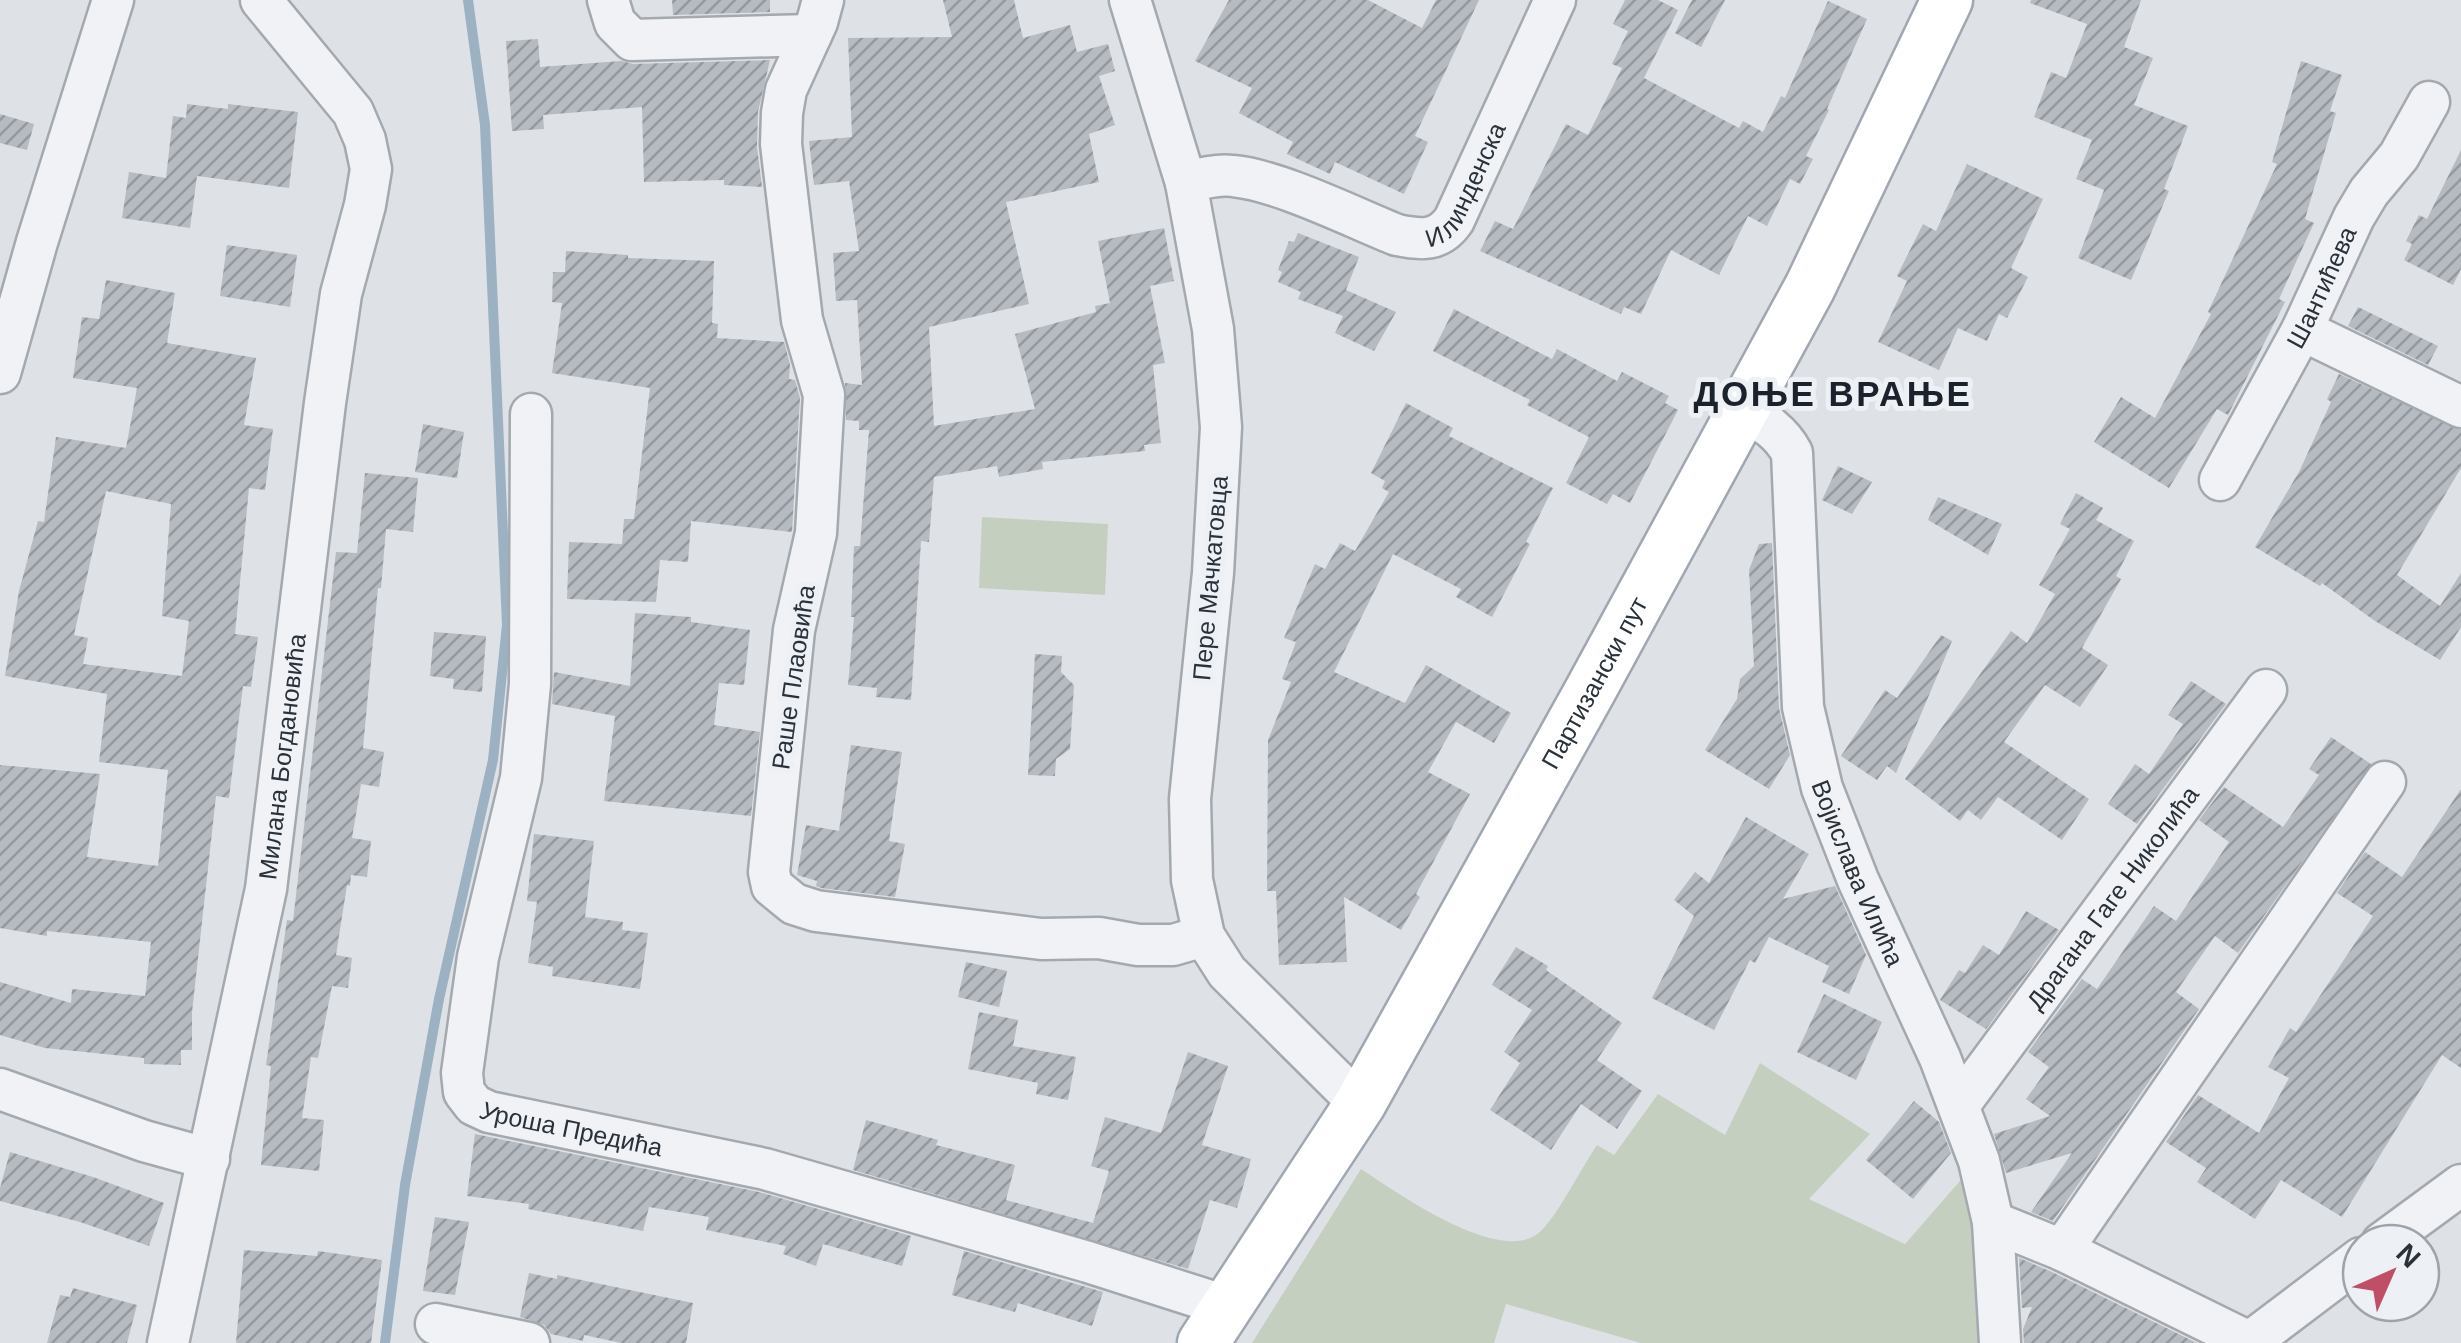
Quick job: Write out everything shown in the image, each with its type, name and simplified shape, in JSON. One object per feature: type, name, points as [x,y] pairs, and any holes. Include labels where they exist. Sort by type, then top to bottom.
[{"type":"main road","name":"Партизански пут","points":[[1216,1325],[1360,1104],[1744,410],[1810,287],[1947,0]]},
{"type":"street","points":[[0,373],[36,242],[113,0]]},
{"type":"street","name":"Милана Богдановића","points":[[168,1343],[266,889],[341,294],[366,205],[371,169],[365,140],[353,112],[261,0]]},
{"type":"street","name":"Раше Плаовића","points":[[608,0],[615,23],[632,40],[817,17]]},
{"type":"street","name":"Пере Мачкатовца","points":[[1130,0],[1186,183],[1212,329],[1221,427],[1213,572],[1190,800],[1192,880],[1204,936],[1228,972],[1360,1104]]},
{"type":"street","name":"Илинденска","points":[[1186,183],[1208,176],[1258,180],[1397,235],[1434,238],[1446,232],[1454,220],[1555,0]]},
{"type":"street","name":"Раше Плаовића","points":[[817,17],[786,90],[781,144],[802,320],[824,395],[816,532],[794,630],[769,872],[772,886],[782,896],[816,911],[1041,939],[1099,938],[1138,945],[1173,945],[1204,936]]},
{"type":"street","name":"Шантићева","points":[[2220,480],[2302,330],[2354,217],[2406,145],[2428,102]]},
{"type":"street","points":[[2302,330],[2461,407]]},
{"type":"street","name":"Војислава Илића","points":[[1744,410],[1771,426],[1792,453],[1802,707],[1822,788],[1979,1162],[1993,1222],[2000,1343]]},
{"type":"street","name":"Уроша Предића","points":[[531,414],[531,634],[521,778],[478,957],[462,1073],[464,1092],[474,1105],[489,1112],[765,1169],[1088,1262],[1216,1325]]},
{"type":"street","name":"Драгана Гаге Николића","points":[[1958,1105],[2266,690]]},
{"type":"street","points":[[2062,1250],[2385,782]]},
{"type":"street","points":[[0,1089],[144,1141],[209,1159]]},
{"type":"street","points":[[2409,1223],[2461,1185]]},
{"type":"street","points":[[1993,1222],[2062,1250],[2250,1342],[2341,1273]]},
{"type":"street","points":[[436,1324],[529,1343]]},
{"type":"green space","points":[[982,517],[1108,524],[1105,595],[979,588]]},
{"type":"green space","points":[[1760,1063],[1870,1134],[1809,1199],[1905,1244],[1966,1174],[1978,1213],[1980,1343],[1641,1343],[1506,1304],[1494,1343],[1252,1343],[1361,1169],[1450,1223],[1502,1240],[1525,1240],[1549,1221],[1597,1145],[1614,1155],[1658,1094],[1725,1135]]},
{"type":"building","points":[[672,0],[770,0],[770,12],[673,15]]},
{"type":"building","points":[[943,0],[1014,0],[1023,38],[1070,25],[1077,52],[1108,44],[1115,71],[1099,76],[1115,125],[1089,134],[1099,182],[1006,202],[1029,304],[929,327],[934,426],[1035,409],[1015,334],[1096,312],[1095,306],[1110,303],[1098,241],[1164,228],[1174,281],[1150,286],[1165,363],[1153,365],[1161,443],[1144,445],[1145,451],[1042,462],[1043,469],[999,477],[997,466],[934,477],[929,542],[921,541],[911,700],[876,697],[877,688],[848,685],[854,617],[854,546],[860,546],[869,430],[859,430],[859,421],[846,420],[845,383],[862,385],[857,300],[836,301],[833,253],[859,251],[849,181],[814,185],[809,141],[852,137],[848,38],[952,37]]},
{"type":"building","points":[[1229,0],[1368,0],[1422,28],[1436,0],[1479,0],[1415,136],[1428,142],[1404,194],[1335,162],[1330,174],[1287,154],[1293,142],[1239,113],[1252,88],[1195,61]]},
{"type":"building","points":[[1625,0],[1658,0],[1678,10],[1644,78],[1739,128],[1743,121],[1763,132],[1781,96],[1785,98],[1828,1],[1867,19],[1806,156],[1813,159],[1800,184],[1790,179],[1767,226],[1748,216],[1719,275],[1671,250],[1641,314],[1624,307],[1621,314],[1480,251],[1495,221],[1513,229],[1566,124],[1588,135],[1622,68],[1612,64],[1628,31],[1613,24]]},
{"type":"building","points":[[1692,0],[1725,0],[1701,47],[1675,33]]},
{"type":"building","points":[[2141,0],[2124,47],[2153,58],[2134,105],[2188,126],[2164,189],[2169,191],[2131,280],[2078,258],[2104,190],[2076,179],[2092,140],[2034,117],[2051,72],[2066,78],[2087,24],[2030,3]]},
{"type":"building","points":[[538,39],[540,67],[621,61],[633,64],[770,60],[758,112],[762,187],[724,185],[724,180],[644,182],[642,107],[543,115],[544,129],[512,131],[506,41]]},
{"type":"building","points":[[2301,61],[2342,75],[2330,111],[2336,113],[2305,219],[2314,223],[2279,299],[2285,302],[2228,415],[2217,409],[2169,488],[2094,442],[2121,397],[2155,418],[2211,314],[2208,312],[2277,164],[2272,162]]},
{"type":"building","points":[[187,104],[298,112],[289,188],[197,176],[190,228],[122,218],[129,172],[166,178],[173,116],[186,118]]},
{"type":"building","points":[[0,114],[34,124],[27,150],[0,143]]},
{"type":"building","points":[[2461,150],[2461,269],[2453,285],[2404,260],[2412,244],[2406,241],[2419,215],[2427,219]]},
{"type":"building","points":[[1967,164],[2043,199],[2011,268],[2028,277],[2007,318],[1999,314],[1987,341],[1958,328],[1939,370],[1878,342],[1907,281],[1897,276],[1923,224],[1936,231]]},
{"type":"building","points":[[1298,233],[1359,257],[1346,290],[1396,312],[1374,351],[1335,333],[1343,316],[1298,299],[1301,292],[1278,282],[1282,272],[1278,270],[1289,241],[1294,242]]},
{"type":"building","points":[[227,245],[297,255],[290,307],[220,296]]},
{"type":"building","points":[[566,251],[714,261],[712,323],[718,324],[717,338],[784,342],[789,379],[795,380],[800,398],[792,532],[691,521],[688,562],[660,560],[656,602],[567,599],[569,542],[622,544],[624,519],[634,519],[650,388],[552,373],[562,303],[552,302],[553,272],[565,272]]},
{"type":"building","points":[[106,280],[175,293],[167,343],[256,358],[244,425],[273,429],[265,490],[249,488],[235,634],[258,637],[251,687],[243,686],[229,798],[216,796],[192,1012],[192,1050],[181,1050],[181,1065],[144,1064],[144,1058],[45,1048],[0,1035],[0,982],[71,1003],[72,989],[145,996],[151,942],[47,931],[47,936],[0,928],[0,765],[100,774],[87,857],[158,866],[168,770],[99,762],[107,694],[5,676],[19,591],[38,521],[44,522],[56,437],[126,448],[137,388],[73,378],[82,317],[99,319]],"holes":[[[106,491],[171,504],[162,616],[189,621],[182,676],[83,664],[88,638],[74,635]]]},
{"type":"building","points":[[2358,307],[2438,346],[2428,365],[2348,326]]},
{"type":"building","points":[[1454,309],[1552,359],[1557,349],[1617,381],[1622,372],[1669,396],[1665,403],[1678,410],[1630,503],[1613,494],[1607,504],[1566,483],[1589,437],[1527,405],[1530,400],[1433,351]]},
{"type":"building","points":[[2339,374],[2461,430],[2461,468],[2397,575],[2440,606],[2461,573],[2461,627],[2440,660],[2322,583],[2320,586],[2255,547],[2300,470],[2331,402],[2327,399]]},
{"type":"building","points":[[1406,403],[1453,428],[1449,436],[1553,488],[1526,542],[1530,544],[1492,617],[1456,597],[1461,589],[1393,554],[1334,672],[1405,703],[1426,665],[1511,713],[1494,743],[1456,722],[1428,772],[1470,794],[1401,930],[1344,897],[1347,962],[1279,965],[1276,891],[1267,891],[1268,740],[1291,682],[1282,679],[1296,642],[1284,638],[1315,564],[1325,569],[1340,543],[1355,551],[1389,492],[1382,488],[1385,481],[1371,473]]},
{"type":"building","points":[[423,424],[464,432],[457,478],[415,472]]},
{"type":"building","points":[[1838,466],[1872,482],[1852,514],[1822,500]]},
{"type":"building","points":[[365,473],[418,478],[413,532],[386,529],[378,588],[363,748],[384,752],[379,787],[361,784],[352,838],[371,841],[367,877],[351,875],[350,886],[347,885],[336,955],[352,958],[348,988],[332,986],[318,1058],[311,1057],[302,1118],[324,1120],[319,1171],[261,1165],[271,1066],[266,1065],[287,920],[293,921],[336,552],[357,553]]},
{"type":"building","points":[[2076,493],[2103,508],[2096,520],[2134,541],[2116,576],[2121,579],[2082,648],[2108,665],[2080,707],[2045,685],[2004,742],[2089,799],[2062,840],[1998,797],[1981,820],[1968,810],[1960,821],[1905,779],[2011,631],[2027,643],[2055,594],[2039,585],[2070,529],[2060,524]]},
{"type":"building","points":[[1938,497],[2002,524],[1988,555],[1928,520]]},
{"type":"building","points":[[1772,543],[1779,708],[1790,755],[1769,789],[1705,750],[1737,699],[1740,679],[1754,666],[1749,570],[1759,544]]},
{"type":"building","points":[[635,613],[691,617],[691,622],[750,630],[744,685],[719,683],[714,725],[760,732],[751,816],[604,801],[615,716],[552,704],[554,672],[630,686]]},
{"type":"building","points":[[434,632],[486,636],[482,692],[453,689],[454,679],[430,676]]},
{"type":"building","points":[[1941,635],[1952,641],[1896,773],[1887,766],[1877,780],[1841,756],[1885,690],[1897,698]]},
{"type":"building","points":[[1035,654],[1062,656],[1061,672],[1074,685],[1070,749],[1056,759],[1055,776],[1028,775]]},
{"type":"building","points":[[2191,681],[2226,704],[2137,824],[2108,804],[2135,764],[2149,774],[2183,724],[2168,715]]},
{"type":"building","points":[[2331,737],[2371,764],[2238,953],[2215,936],[2176,992],[2199,1009],[2053,1221],[2031,1212],[2072,1153],[2006,1173],[1994,1134],[2050,1116],[2026,1099],[2049,1067],[2028,1052],[2082,979],[2097,989],[2154,906],[2176,921],[2229,842],[2199,820],[2224,787],[2283,827],[2319,775],[2309,769]]},
{"type":"building","points":[[851,745],[902,752],[889,841],[905,844],[895,897],[821,888],[816,886],[817,881],[797,875],[806,825],[839,831]]},
{"type":"building","points":[[2461,789],[2461,1068],[2442,1055],[2342,1217],[2281,1180],[2255,1219],[2197,1182],[2206,1168],[2166,1142],[2198,1095],[2259,1133],[2289,1078],[2268,1067],[2290,1028],[2296,1032],[2373,916],[2337,893],[2365,852],[2402,877]]},
{"type":"building","points":[[1746,817],[1809,854],[1783,899],[1835,886],[1866,955],[1849,994],[1822,982],[1829,966],[1769,937],[1755,963],[1750,960],[1714,1030],[1652,998],[1694,916],[1674,900],[1695,872],[1709,883]]},
{"type":"building","points":[[534,834],[594,841],[585,917],[623,922],[622,930],[648,933],[640,989],[552,976],[553,967],[528,963],[537,902],[527,901]]},
{"type":"building","points":[[2026,911],[2059,930],[1986,1029],[1940,1000],[1959,970],[1965,973],[1983,945],[1999,955]]},
{"type":"building","points":[[1516,947],[1548,966],[1546,970],[1622,1023],[1597,1060],[1642,1091],[1617,1129],[1581,1104],[1551,1150],[1490,1110],[1520,1063],[1504,1052],[1532,1010],[1492,985]]},
{"type":"building","points":[[966,962],[1007,971],[999,1007],[958,997]]},
{"type":"building","points":[[1824,994],[1882,1022],[1856,1080],[1797,1052]]},
{"type":"building","points":[[979,1012],[1018,1020],[1013,1046],[1076,1057],[1068,1100],[1036,1094],[1038,1083],[968,1069]]},
{"type":"building","points":[[1188,1052],[1228,1066],[1202,1145],[1251,1159],[1237,1208],[1210,1200],[1188,1269],[853,1170],[866,1120],[938,1140],[936,1145],[1015,1165],[1006,1200],[1093,1223],[1109,1171],[1091,1166],[1105,1117],[1161,1133]]},
{"type":"building","points":[[1914,1101],[1939,1122],[1951,1153],[1913,1199],[1866,1160]]},
{"type":"building","points":[[475,1134],[759,1192],[911,1236],[902,1266],[823,1244],[816,1266],[783,1254],[786,1246],[706,1230],[709,1217],[649,1207],[643,1231],[528,1209],[529,1204],[467,1196]]},
{"type":"building","points":[[10,1152],[164,1203],[149,1246],[80,1222],[0,1201]]},
{"type":"building","points":[[435,1217],[469,1222],[455,1295],[423,1291]]},
{"type":"building","points":[[244,1250],[317,1256],[318,1251],[382,1260],[371,1343],[236,1343]]},
{"type":"building","points":[[964,1251],[1103,1292],[1092,1326],[1018,1303],[1015,1312],[952,1295]]},
{"type":"building","points":[[2019,1258],[2197,1343],[2024,1343],[2023,1329],[2032,1307],[2022,1308]]},
{"type":"building","points":[[529,1273],[557,1279],[557,1275],[693,1303],[686,1343],[621,1343],[584,1335],[583,1341],[551,1334],[544,1325],[520,1317]]},
{"type":"building","points":[[73,1288],[137,1305],[127,1343],[47,1343],[60,1295],[70,1297]]},
{"type":"waterway","points":[[385,1343],[405,1185],[439,999],[493,760],[507,625],[485,125],[468,0]]},
{"type":"district","name":"ДОЊЕ ВРАЊЕ","points":[[1833,393]]}]
